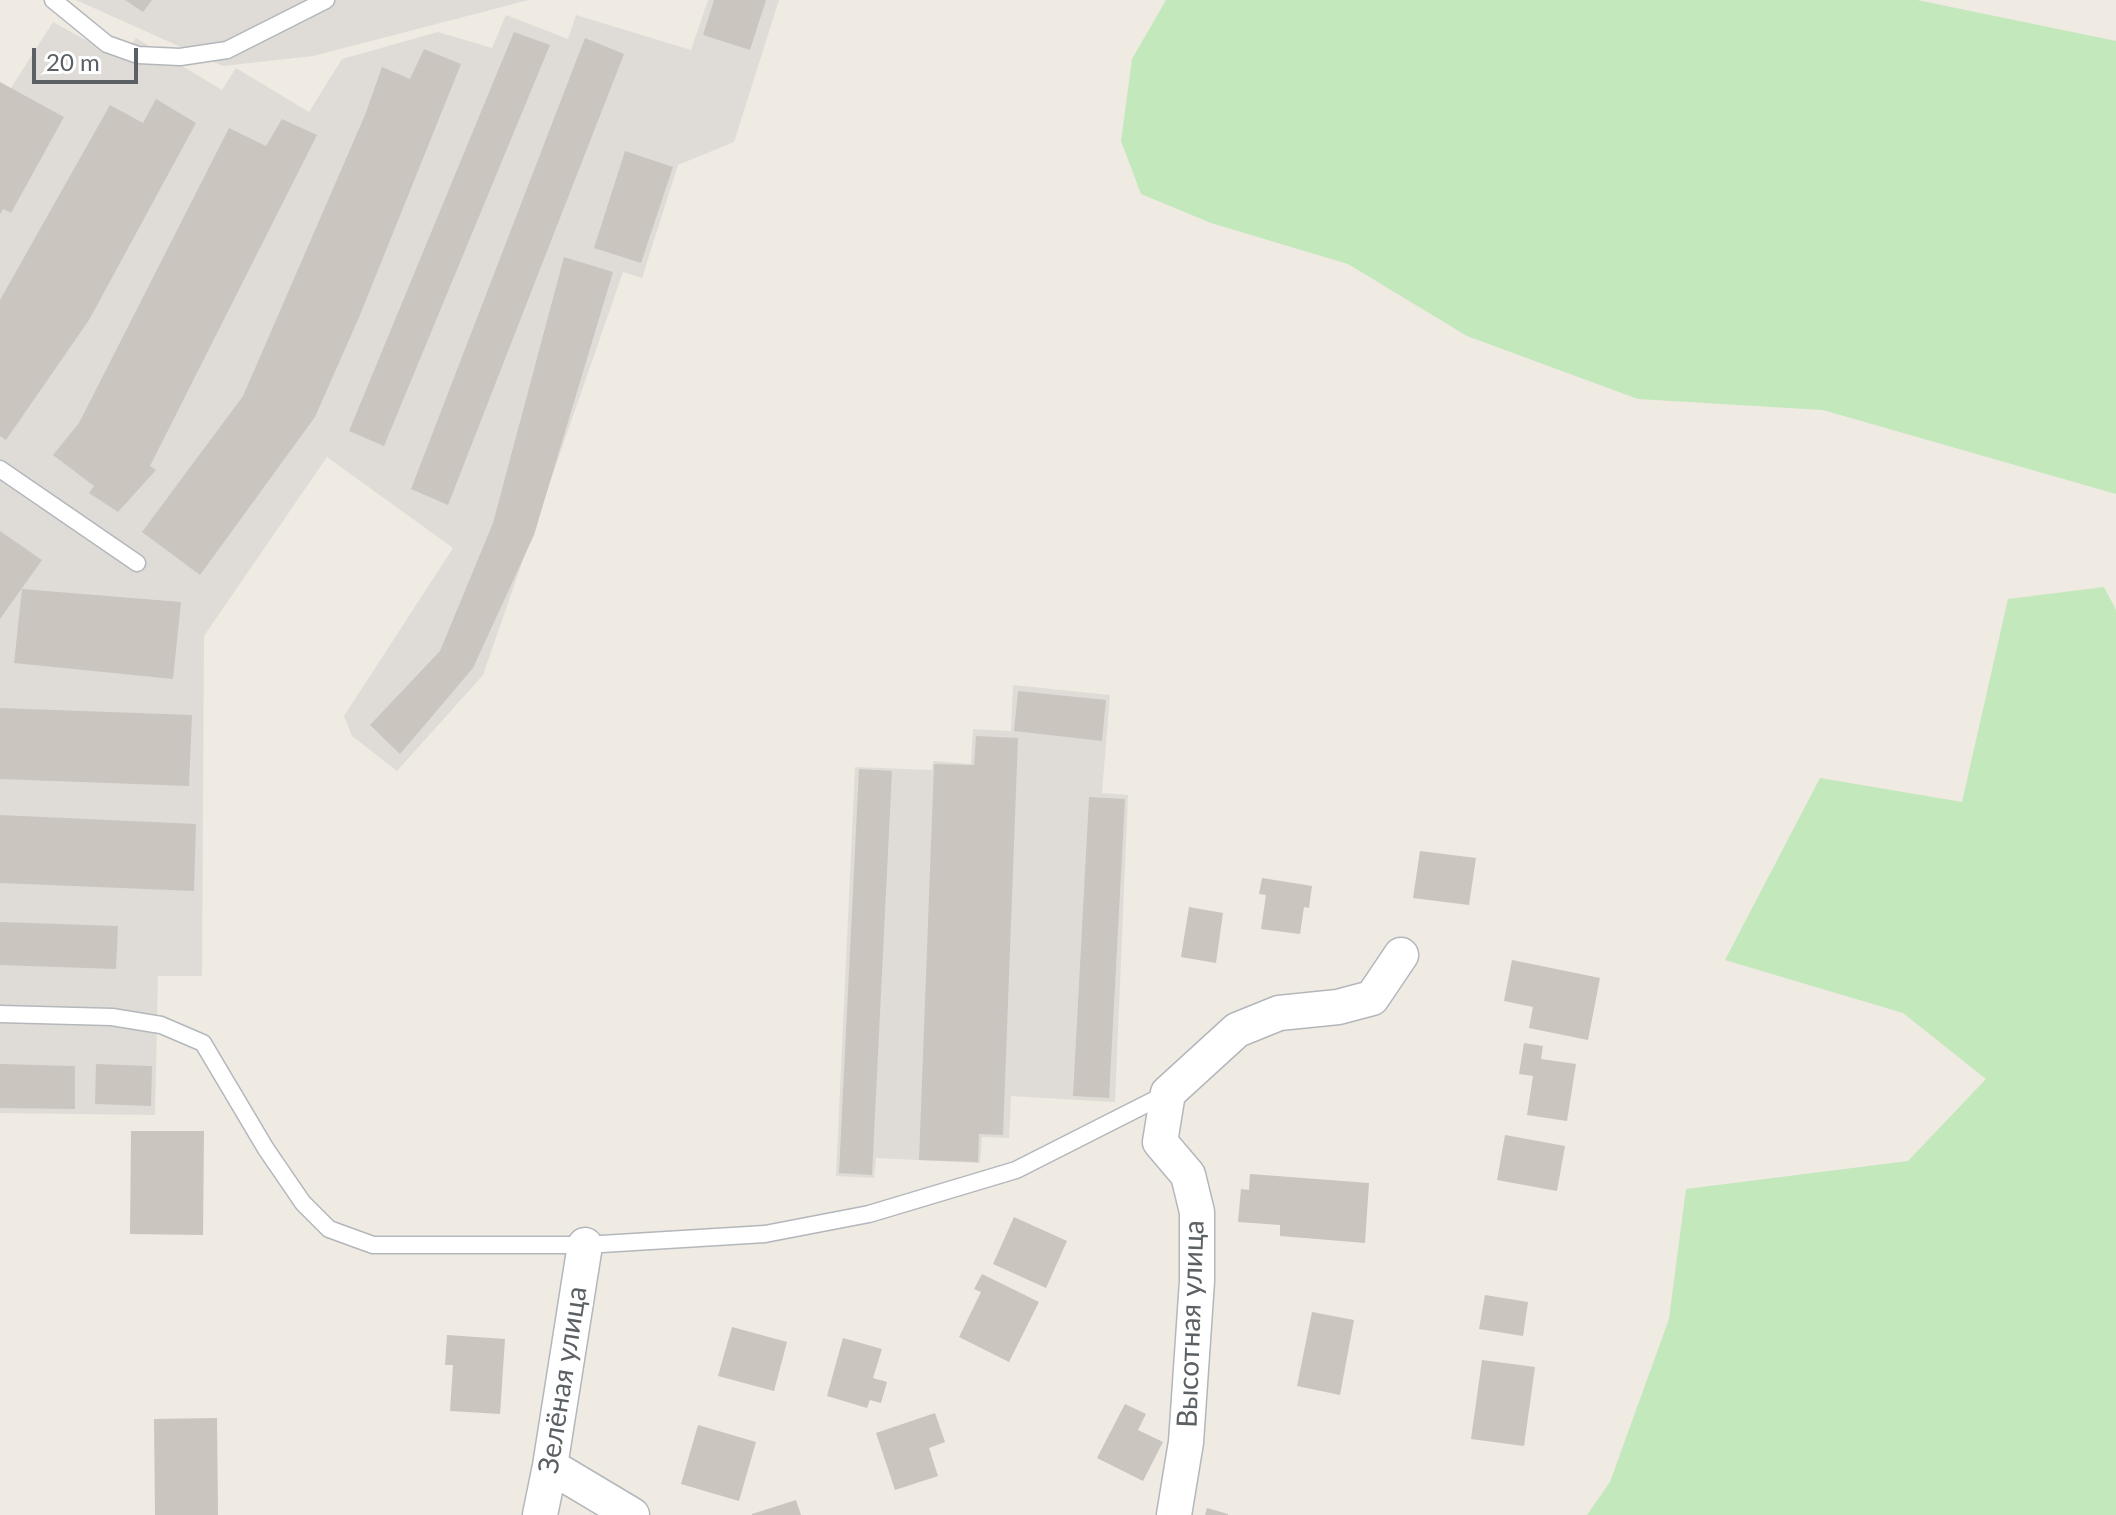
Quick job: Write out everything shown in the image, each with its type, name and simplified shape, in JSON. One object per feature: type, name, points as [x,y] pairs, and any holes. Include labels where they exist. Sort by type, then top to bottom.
[{"type":"street","points":[[1168,1093],[1237,1030],[1279,1013],[1338,1007],[1372,998],[1401,955]]},
{"type":"street","name":"Высотная улица","points":[[1168,1093],[1160,1142],[1188,1175],[1197,1212],[1197,1281],[1186,1442],[1174,1515]]},
{"type":"street","name":"Зелёная улица","points":[[540,1515],[585,1245]]},
{"type":"street","points":[[550,1466],[632,1515]]},
{"type":"lane","points":[[53,0],[107,44],[138,55],[180,57],[227,50],[326,0]]},
{"type":"lane","points":[[0,469],[137,563]]},
{"type":"lane","points":[[0,1014],[112,1017],[161,1025],[203,1043],[266,1149],[303,1203],[329,1229],[373,1245],[585,1245],[765,1234],[869,1214],[1016,1170],[1168,1093]]},
{"type":"shaded area","points":[[76,0],[529,0],[313,56],[223,66]]},
{"type":"shaded area","points":[[708,0],[779,0],[734,142],[678,165],[642,278],[623,272],[483,675],[397,771],[352,736],[344,716],[453,548],[327,457],[204,636],[202,976],[158,976],[155,1115],[0,1113],[0,215],[3,209],[11,213],[11,88],[53,22],[120,59],[136,38],[222,90],[236,68],[309,112],[342,59],[438,32],[492,48],[506,15],[568,39],[576,15],[691,50]]},
{"type":"shaded area","points":[[1013,685],[1110,695],[1102,793],[1128,795],[1115,1102],[1011,1096],[1009,1138],[982,1137],[980,1163],[876,1158],[874,1178],[836,1176],[855,767],[932,770],[933,761],[971,764],[973,729],[1011,731]]},
{"type":"green space","points":[[1166,0],[1917,0],[2116,41],[2116,494],[1823,410],[1638,399],[1467,336],[1348,264],[1211,223],[1141,194],[1121,141],[1132,59]]},
{"type":"green space","points":[[2104,587],[2116,610],[2116,1515],[1587,1515],[1610,1482],[1669,1319],[1686,1189],[1908,1161],[1986,1079],[1903,1013],[1725,960],[1820,778],[1962,802],[2008,599]]},
{"type":"building","points":[[125,0],[152,0],[143,12]]},
{"type":"building","points":[[714,0],[766,0],[750,50],[703,35]]},
{"type":"building","points":[[514,32],[550,45],[384,446],[349,431]]},
{"type":"building","points":[[585,38],[624,54],[448,505],[411,489]]},
{"type":"building","points":[[424,49],[461,64],[360,315],[315,417],[200,575],[142,532],[243,396],[365,115],[382,67],[410,79]]},
{"type":"building","points":[[0,82],[64,117],[11,213],[3,209],[0,215]]},
{"type":"building","points":[[156,99],[196,123],[89,320],[6,440],[0,436],[0,300],[110,105],[143,123]]},
{"type":"building","points":[[282,119],[317,135],[150,466],[156,470],[118,512],[89,493],[94,486],[53,455],[79,423],[229,128],[266,146]]},
{"type":"building","points":[[625,151],[673,167],[641,263],[594,248]]},
{"type":"building","points":[[564,257],[613,272],[534,535],[473,668],[400,754],[370,725],[440,651],[493,523]]},
{"type":"building","points":[[0,531],[42,560],[0,619]]},
{"type":"building","points":[[22,589],[181,602],[173,679],[14,663]]},
{"type":"building","points":[[1018,691],[1106,700],[1102,741],[1014,731]]},
{"type":"building","points":[[0,708],[192,715],[189,786],[0,779]]},
{"type":"building","points":[[976,736],[1018,738],[1003,1135],[979,1134],[978,1162],[919,1160],[934,764],[974,765]]},
{"type":"building","points":[[859,769],[892,771],[872,1175],[839,1173]]},
{"type":"building","points":[[1089,797],[1125,799],[1109,1098],[1073,1096]]},
{"type":"building","points":[[0,815],[196,824],[194,891],[0,883]]},
{"type":"building","points":[[1420,851],[1476,858],[1469,905],[1413,898]]},
{"type":"building","points":[[1262,878],[1312,886],[1309,908],[1304,907],[1300,934],[1261,929],[1266,895],[1259,894]]},
{"type":"building","points":[[1189,907],[1223,913],[1216,963],[1181,957]]},
{"type":"building","points":[[0,922],[118,926],[116,969],[0,965]]},
{"type":"building","points":[[1512,960],[1600,978],[1588,1040],[1529,1028],[1533,1007],[1504,1001]]},
{"type":"building","points":[[1524,1043],[1543,1046],[1541,1059],[1576,1064],[1567,1121],[1527,1115],[1533,1076],[1519,1074]]},
{"type":"building","points":[[0,1064],[75,1066],[75,1109],[0,1108]]},
{"type":"building","points":[[96,1064],[152,1066],[151,1106],[95,1104]]},
{"type":"building","points":[[131,1131],[204,1131],[203,1235],[130,1234]]},
{"type":"building","points":[[1505,1135],[1565,1146],[1557,1191],[1497,1180]]},
{"type":"building","points":[[1250,1174],[1369,1183],[1365,1243],[1280,1236],[1280,1225],[1238,1222],[1241,1189],[1249,1190]]},
{"type":"building","points":[[1014,1217],[1067,1241],[1046,1288],[993,1264]]},
{"type":"building","points":[[982,1274],[1039,1302],[1009,1362],[959,1337],[981,1292],[974,1289]]},
{"type":"building","points":[[1485,1295],[1528,1302],[1523,1336],[1479,1329]]},
{"type":"building","points":[[1312,1312],[1354,1320],[1340,1395],[1297,1386]]},
{"type":"building","points":[[732,1327],[787,1342],[774,1391],[718,1376]]},
{"type":"building","points":[[447,1335],[505,1339],[500,1414],[450,1411],[453,1365],[445,1365]]},
{"type":"building","points":[[843,1338],[882,1349],[873,1378],[887,1382],[881,1403],[870,1400],[867,1408],[827,1396]]},
{"type":"building","points":[[1482,1360],[1535,1367],[1524,1446],[1471,1439]]},
{"type":"building","points":[[1125,1404],[1146,1414],[1138,1430],[1163,1442],[1143,1481],[1097,1458]]},
{"type":"building","points":[[935,1413],[945,1442],[929,1448],[938,1476],[895,1490],[876,1433]]},
{"type":"building","points":[[217,1418],[218,1515],[155,1515],[154,1419]]},
{"type":"building","points":[[698,1425],[756,1442],[739,1501],[681,1484]]},
{"type":"building","points":[[796,1500],[801,1515],[752,1515],[752,1514]]},
{"type":"building","points":[[1207,1508],[1228,1514],[1228,1515],[1205,1515]]}]
